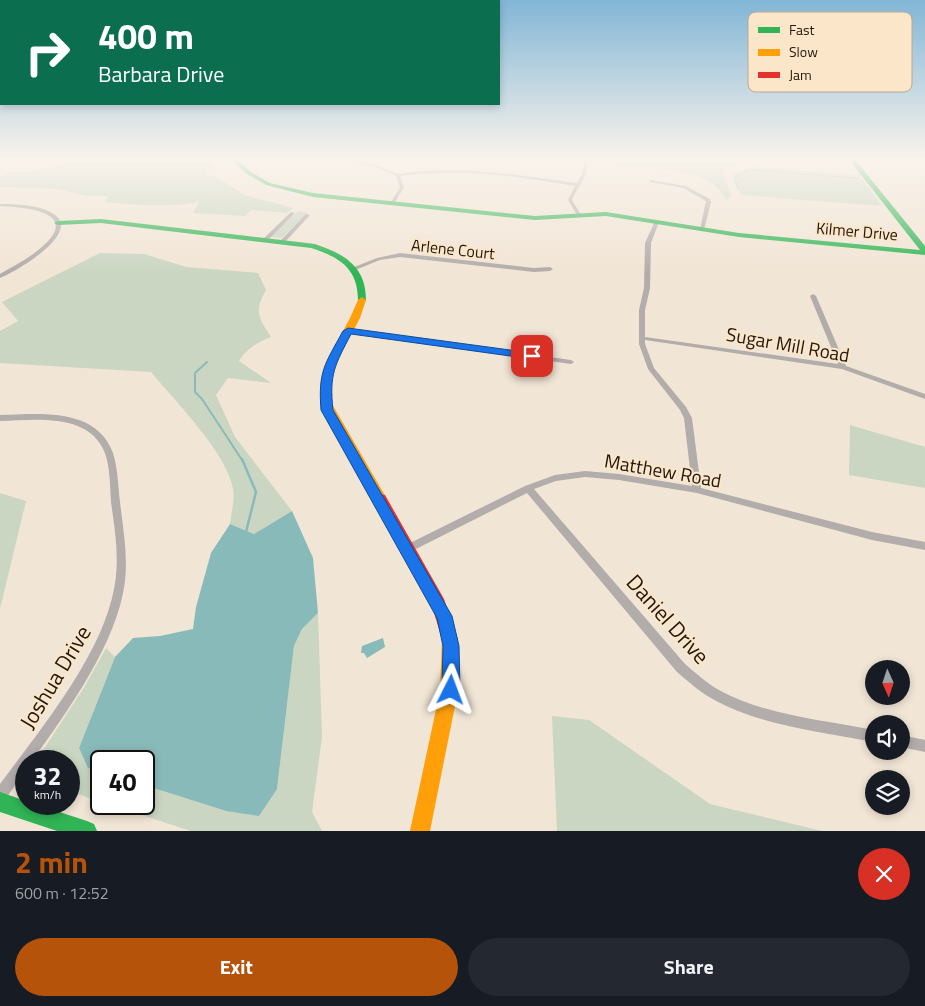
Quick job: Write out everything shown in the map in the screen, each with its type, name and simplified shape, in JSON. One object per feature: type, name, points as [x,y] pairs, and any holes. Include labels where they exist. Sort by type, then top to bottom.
[{"type":"street","name":"Kilmer Drive","points":[[316,196],[535,218],[606,214],[772,239],[925,252]]},
{"type":"street","points":[[392,204],[397,196]]},
{"type":"street","points":[[572,196],[570,200],[579,215]]},
{"type":"street","points":[[700,196],[709,202],[702,229]]},
{"type":"street","points":[[881,196],[925,252]]},
{"type":"street","points":[[0,205],[26,206],[41,210],[55,217],[58,223],[57,234],[49,244],[0,276]]},
{"type":"street","points":[[265,240],[293,213]]},
{"type":"street","points":[[282,242],[308,215]]},
{"type":"street","points":[[58,223],[101,221],[282,242],[328,250],[354,268],[362,280],[363,296],[359,311],[328,368],[325,385],[326,404],[444,616],[452,656],[451,690],[420,831]]},
{"type":"street","points":[[657,222],[648,243],[647,288],[642,310],[642,338],[651,369],[688,418],[697,490]]},
{"type":"street","name":"Arlene Court","points":[[354,268],[379,259],[400,255],[534,270],[550,269]]},
{"type":"street","points":[[813,296],[842,367]]},
{"type":"street","points":[[348,331],[571,362]]},
{"type":"street","name":"Sugar Mill Road","points":[[642,338],[842,367],[925,397]]},
{"type":"street","name":"Joshua Drive","points":[[0,418],[68,419],[89,427],[101,438],[108,451],[114,477],[121,542],[121,575],[119,591],[110,620],[93,657],[0,795]]},
{"type":"street","name":"Matthew Road","points":[[407,549],[528,488],[555,478],[585,474],[619,477],[697,490],[872,536],[925,546]]},
{"type":"street","name":"Daniel Drive","points":[[528,488],[681,668],[699,684],[721,698],[746,708],[865,734]]},
{"type":"street","points":[[910,743],[925,746]]},
{"type":"street","points":[[0,802],[86,831]]},
{"type":"green space","points":[[88,196],[248,196],[293,208],[287,213],[251,210],[245,216],[193,213],[199,202],[164,205],[129,204],[105,202],[109,196]]},
{"type":"green space","points":[[751,196],[874,196],[882,206]]},
{"type":"green space","points":[[298,211],[308,213],[281,238],[270,237]]},
{"type":"green space","points":[[100,253],[144,254],[186,267],[258,273],[266,290],[260,303],[259,314],[271,337],[253,346],[239,361],[271,383],[228,378],[216,395],[235,437],[292,511],[254,534],[230,524],[233,489],[229,475],[211,444],[199,428],[151,372],[0,363],[0,331],[18,321],[2,302]]},
{"type":"green space","points":[[850,425],[925,447],[925,488],[849,475]]},
{"type":"green space","points":[[0,493],[26,501],[0,609]]},
{"type":"green space","points":[[318,613],[322,737],[312,812],[322,831],[191,831],[142,815],[155,815],[155,788],[226,811],[277,789],[294,646],[302,629]]},
{"type":"green space","points":[[106,648],[115,657],[79,748],[80,750],[43,750],[85,686]]},
{"type":"green space","points":[[552,716],[589,720],[710,804],[822,831],[557,831]]},
{"type":"green space","points":[[80,750],[90,769],[90,798],[80,795]]},
{"type":"water","points":[[292,511],[313,558],[318,613],[302,629],[294,646],[277,789],[259,816],[226,811],[155,788],[155,750],[90,750],[90,769],[88,768],[79,748],[115,657],[133,638],[160,636],[193,629],[196,607],[211,553],[230,524],[254,534]]},
{"type":"water","points":[[383,638],[385,647],[367,658],[364,653],[361,653],[362,646]]},
{"type":"waterway","points":[[207,362],[195,373],[195,392],[202,399],[242,460]]},
{"type":"waterway","points":[[242,459],[256,492],[246,532]]},
{"type":"traffic: fast","points":[[321,196],[535,218],[606,214],[739,235],[925,253]]},
{"type":"traffic: fast","points":[[881,196],[925,251]]},
{"type":"traffic: fast","points":[[58,223],[101,221],[312,246],[332,253],[349,264],[360,279],[362,300]]},
{"type":"traffic: fast","points":[[0,802],[87,831]]},
{"type":"traffic: slow","points":[[362,300],[355,318],[330,365],[326,381],[326,404],[380,499]]},
{"type":"traffic: slow","points":[[420,831],[449,691],[450,640]]},
{"type":"traffic: jam","points":[[380,499],[439,604],[450,640]]},
{"type":"route","points":[[451,690],[451,646],[444,616],[439,604],[327,410],[325,385],[328,368],[332,357],[348,331],[532,356]]}]
